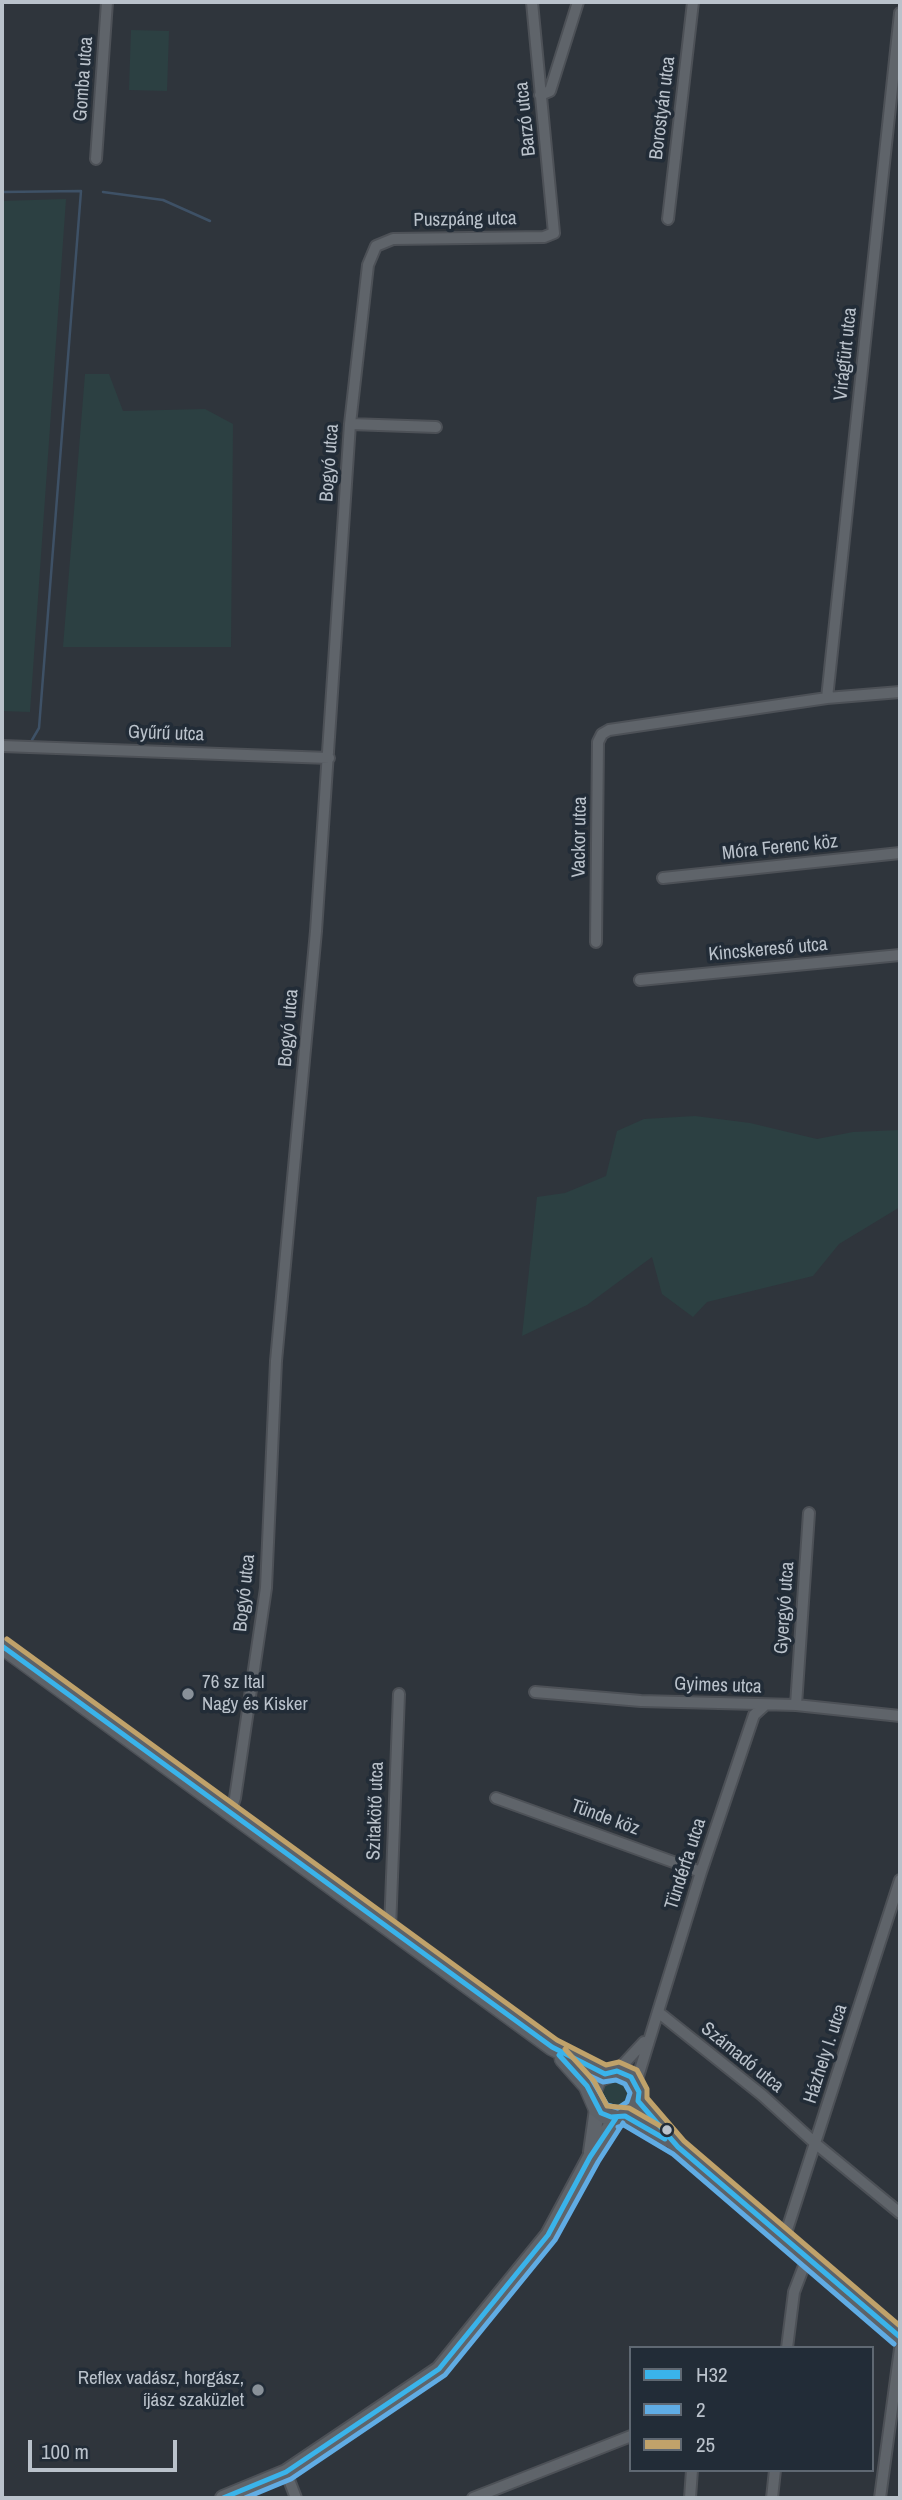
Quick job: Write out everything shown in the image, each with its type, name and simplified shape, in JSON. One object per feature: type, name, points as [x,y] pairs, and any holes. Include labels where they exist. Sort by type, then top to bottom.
[{"type":"main road","points":[[2,1646],[552,2047],[611,2072],[625,2073],[636,2083],[638,2101],[678,2147],[900,2337]]},
{"type":"main road","points":[[552,2047],[595,2102],[678,2147]]},
{"type":"main road","points":[[595,2102],[594,2086],[611,2072]]},
{"type":"main road","points":[[620,2117],[638,2101]]},
{"type":"street","name":"Gomba utca","points":[[96,159],[107,2]]},
{"type":"street","name":"Barzó utca","points":[[533,2],[540,95],[556,223],[554,233]]},
{"type":"street","points":[[540,95],[550,91],[578,2]]},
{"type":"street","name":"Borostyán utca","points":[[667,219],[693,2]]},
{"type":"street","name":"Virágfürt utca","points":[[827,698],[900,13]]},
{"type":"street","name":"Puszpáng utca","points":[[376,246],[393,239],[544,237],[554,233]]},
{"type":"street","name":"Bogyó utca","points":[[230,1813],[235,1798],[265,1588],[276,1360],[329,758],[350,424],[368,265],[376,246]]},
{"type":"street","points":[[350,424],[436,427]]},
{"type":"street","points":[[827,698],[900,692]]},
{"type":"street","name":"Vackor utca","points":[[596,942],[598,742],[601,734],[609,730],[827,698]]},
{"type":"street","name":"Gyűrű utca","points":[[2,746],[329,758]]},
{"type":"street","name":"Móra Ferenc köz","points":[[663,878],[900,853]]},
{"type":"street","name":"Kincskereső utca","points":[[640,980],[900,955]]},
{"type":"street","name":"Gyergyó utca","points":[[796,1705],[809,1513]]},
{"type":"street","name":"Gyimes utca","points":[[535,1692],[641,1701],[796,1705],[900,1716]]},
{"type":"street","name":"Szitakötő utca","points":[[390,1929],[399,1694]]},
{"type":"street","name":"Tündérfa utca","points":[[636,2083],[701,1872],[754,1716],[764,1706]]},
{"type":"street","name":"Tünde köz","points":[[496,1798],[701,1872]]},
{"type":"street","name":"Házhely I. utca","points":[[784,2239],[900,1880]]},
{"type":"street","name":"Számadó utca","points":[[658,2012],[762,2095],[816,2144],[900,2213]]},
{"type":"street","name":"Tündérfa utca","points":[[611,2072],[648,2037]]},
{"type":"street","points":[[590,2157],[595,2102]]},
{"type":"street","points":[[223,2498],[286,2472],[439,2369],[548,2235],[590,2157],[620,2117]]},
{"type":"street","points":[[787,2346],[794,2292],[807,2258]]},
{"type":"street","points":[[880,2498],[900,2349]]},
{"type":"street","points":[[890,2427],[900,2435]]},
{"type":"street","points":[[472,2498],[629,2437]]},
{"type":"street","points":[[286,2472],[296,2498]]},
{"type":"street","points":[[690,2498],[692,2472]]},
{"type":"street","points":[[772,2498],[775,2472]]},
{"type":"green space","points":[[131,30],[169,31],[167,91],[129,90]]},
{"type":"green space","points":[[66,199],[30,712],[2,711],[2,201]]},
{"type":"green space","points":[[85,374],[109,374],[123,411],[205,409],[233,424],[231,647],[63,647]]},
{"type":"green space","points":[[695,1116],[750,1123],[817,1139],[853,1132],[900,1130],[900,1207],[839,1244],[813,1276],[707,1302],[693,1317],[662,1294],[652,1257],[587,1305],[522,1336],[537,1197],[565,1193],[606,1176],[617,1131],[644,1119]]},
{"type":"green space","points":[[613,2077],[631,2085],[631,2104],[613,2112],[601,2104],[599,2090]]},
{"type":"waterway","points":[[2,192],[81,191],[39,728],[32,740]]},
{"type":"waterway","points":[[103,192],[163,200],[210,221]]},
{"type":"transit line","name":"25","points":[[7,1639],[557,2040],[606,2065],[619,2062],[637,2070],[647,2089],[647,2098],[684,2141],[900,2326]]},
{"type":"transit line","name":"H32","points":[[2,1646],[552,2047],[605,2074],[617,2071],[631,2077],[639,2092],[638,2101],[678,2147],[900,2337]]},
{"type":"transit line","name":"25","points":[[565,2049],[594,2081],[607,2106],[629,2108],[669,2131]]},
{"type":"transit line","name":"H32","points":[[559,2055],[587,2086],[601,2113],[611,2117],[625,2116],[665,2139]]},
{"type":"transit line","name":"2","points":[[590,2076],[603,2082],[616,2080],[625,2084],[630,2093],[627,2102],[618,2108],[607,2105],[590,2076]]},
{"type":"transit line","name":"H32","points":[[223,2498],[286,2472],[439,2369],[548,2235],[590,2157],[616,2118]]},
{"type":"transit line","name":"2","points":[[245,2498],[291,2479],[445,2375],[555,2240],[623,2123]]},
{"type":"transit line","name":"2","points":[[618,2127],[624,2125],[673,2154],[894,2344]]},
{"type":"place","name":"76 sz Ital Nagy és Kisker","points":[[188,1694]]},
{"type":"place","name":"Reflex vadász, horgász, íjász szaküzlet","points":[[258,2390]]}]
